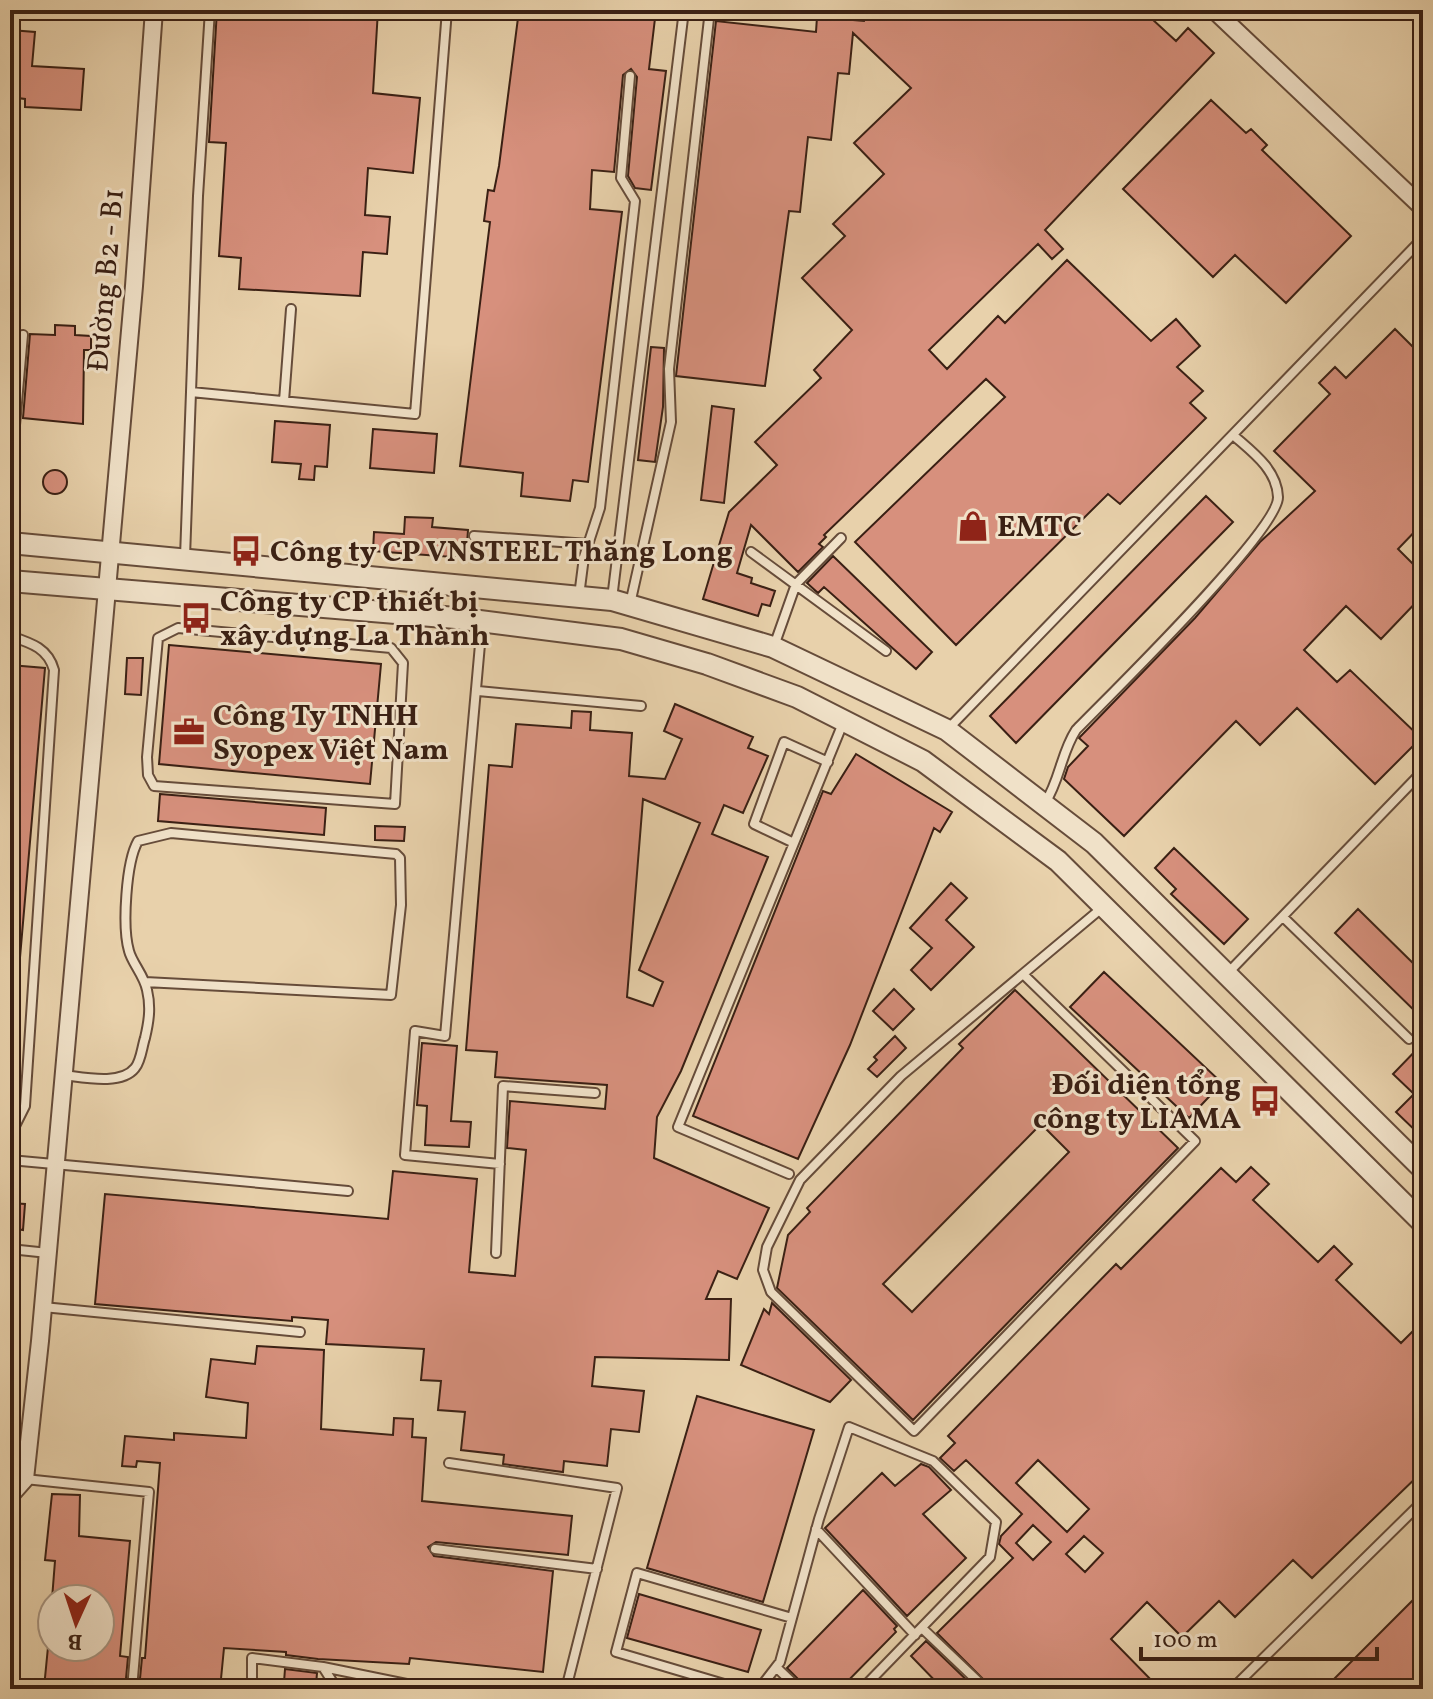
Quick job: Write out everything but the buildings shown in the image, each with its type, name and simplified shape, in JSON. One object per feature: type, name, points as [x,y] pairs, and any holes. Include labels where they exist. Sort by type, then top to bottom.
[{"type":"street","name":"Đường B2 - B1","points":[[25,1479],[134,286],[154,10]]},
{"type":"street","points":[[1214,10],[1423,208]]},
{"type":"street","points":[[10,543],[621,602],[773,647],[947,730],[1094,843],[1423,1169]]},
{"type":"street","points":[[10,581],[482,622],[621,639],[707,664],[797,697],[923,761],[1058,861],[1423,1223]]},
{"type":"street","points":[[10,1496],[25,1479]]},
{"type":"lane","points":[[58,10],[102,13],[102,10]]},
{"type":"lane","points":[[185,559],[198,196],[210,10]]},
{"type":"lane","points":[[191,392],[415,414],[447,10]]},
{"type":"lane","points":[[621,602],[684,10]]},
{"type":"lane","points":[[621,602],[671,422],[669,369],[710,10]]},
{"type":"lane","points":[[579,597],[589,544],[600,508],[635,201],[621,178],[630,76]]},
{"type":"lane","points":[[947,730],[1423,238]]},
{"type":"lane","points":[[284,401],[291,309]]},
{"type":"lane","points":[[10,481],[23,335]]},
{"type":"lane","points":[[1044,805],[1056,786],[1063,755],[1076,730],[1240,556],[1276,509],[1278,496],[1265,464],[1233,435]]},
{"type":"lane","points":[[474,536],[589,544]]},
{"type":"lane","points":[[773,647],[796,584],[841,538]]},
{"type":"lane","points":[[751,552],[886,651]]},
{"type":"lane","points":[[482,622],[445,1036],[415,1031],[405,1155],[500,1164]]},
{"type":"lane","points":[[199,628],[391,648],[403,663],[395,804],[154,786],[148,775],[158,638],[169,631],[199,628]]},
{"type":"lane","points":[[10,636],[43,649],[51,657],[54,670],[25,1106],[10,1136]]},
{"type":"lane","points":[[478,691],[641,706]]},
{"type":"lane","points":[[789,1174],[678,1127],[844,722]]},
{"type":"lane","points":[[794,843],[754,824],[784,742],[828,762]]},
{"type":"lane","points":[[1225,976],[1423,771]]},
{"type":"lane","points":[[63,1075],[102,1079],[125,1074],[135,1068],[151,1016],[145,982],[129,953],[128,887],[138,841],[171,833],[396,854],[400,858],[401,905],[391,995],[145,982]]},
{"type":"lane","points":[[1023,974],[1195,1141],[914,1431],[771,1292],[763,1270],[767,1247],[800,1180],[901,1076],[1103,907]]},
{"type":"lane","points":[[1283,917],[1409,1039]]},
{"type":"lane","points":[[496,1253],[503,1086],[595,1093]]},
{"type":"lane","points":[[10,1160],[348,1191]]},
{"type":"lane","points":[[10,1249],[48,1253]]},
{"type":"lane","points":[[43,1307],[300,1332]]},
{"type":"lane","points":[[759,1689],[776,1667],[849,1427],[933,1461],[996,1522],[990,1557],[862,1689]]},
{"type":"lane","points":[[449,1463],[617,1488],[566,1689]]},
{"type":"lane","points":[[25,1479],[149,1492],[132,1689]]},
{"type":"lane","points":[[1232,1689],[1423,1501]]},
{"type":"lane","points":[[816,1529],[915,1635]]},
{"type":"lane","points":[[435,1549],[597,1569]]},
{"type":"lane","points":[[741,1689],[616,1652],[637,1573],[792,1618]]},
{"type":"lane","points":[[923,1629],[986,1689]]},
{"type":"lane","points":[[252,1689],[252,1658],[323,1667],[431,1689]]},
{"type":"lane","points":[[323,1667],[337,1689]]},
{"type":"lane","points":[[776,1667],[799,1689]]},
{"type":"place","name":"EMTC","points":[[973,526]]},
{"type":"place","name":"Công ty CP VNSTEEL Thăng Long","points":[[246,551]]},
{"type":"place","name":"Công ty CP thiết bị xây dựng La Thành","points":[[196,618]]},
{"type":"place","name":"Công Ty TNHH Syopex Việt Nam","points":[[189,732]]},
{"type":"place","name":"Đối diện tổng công ty LIAMA","points":[[1265,1101]]}]
